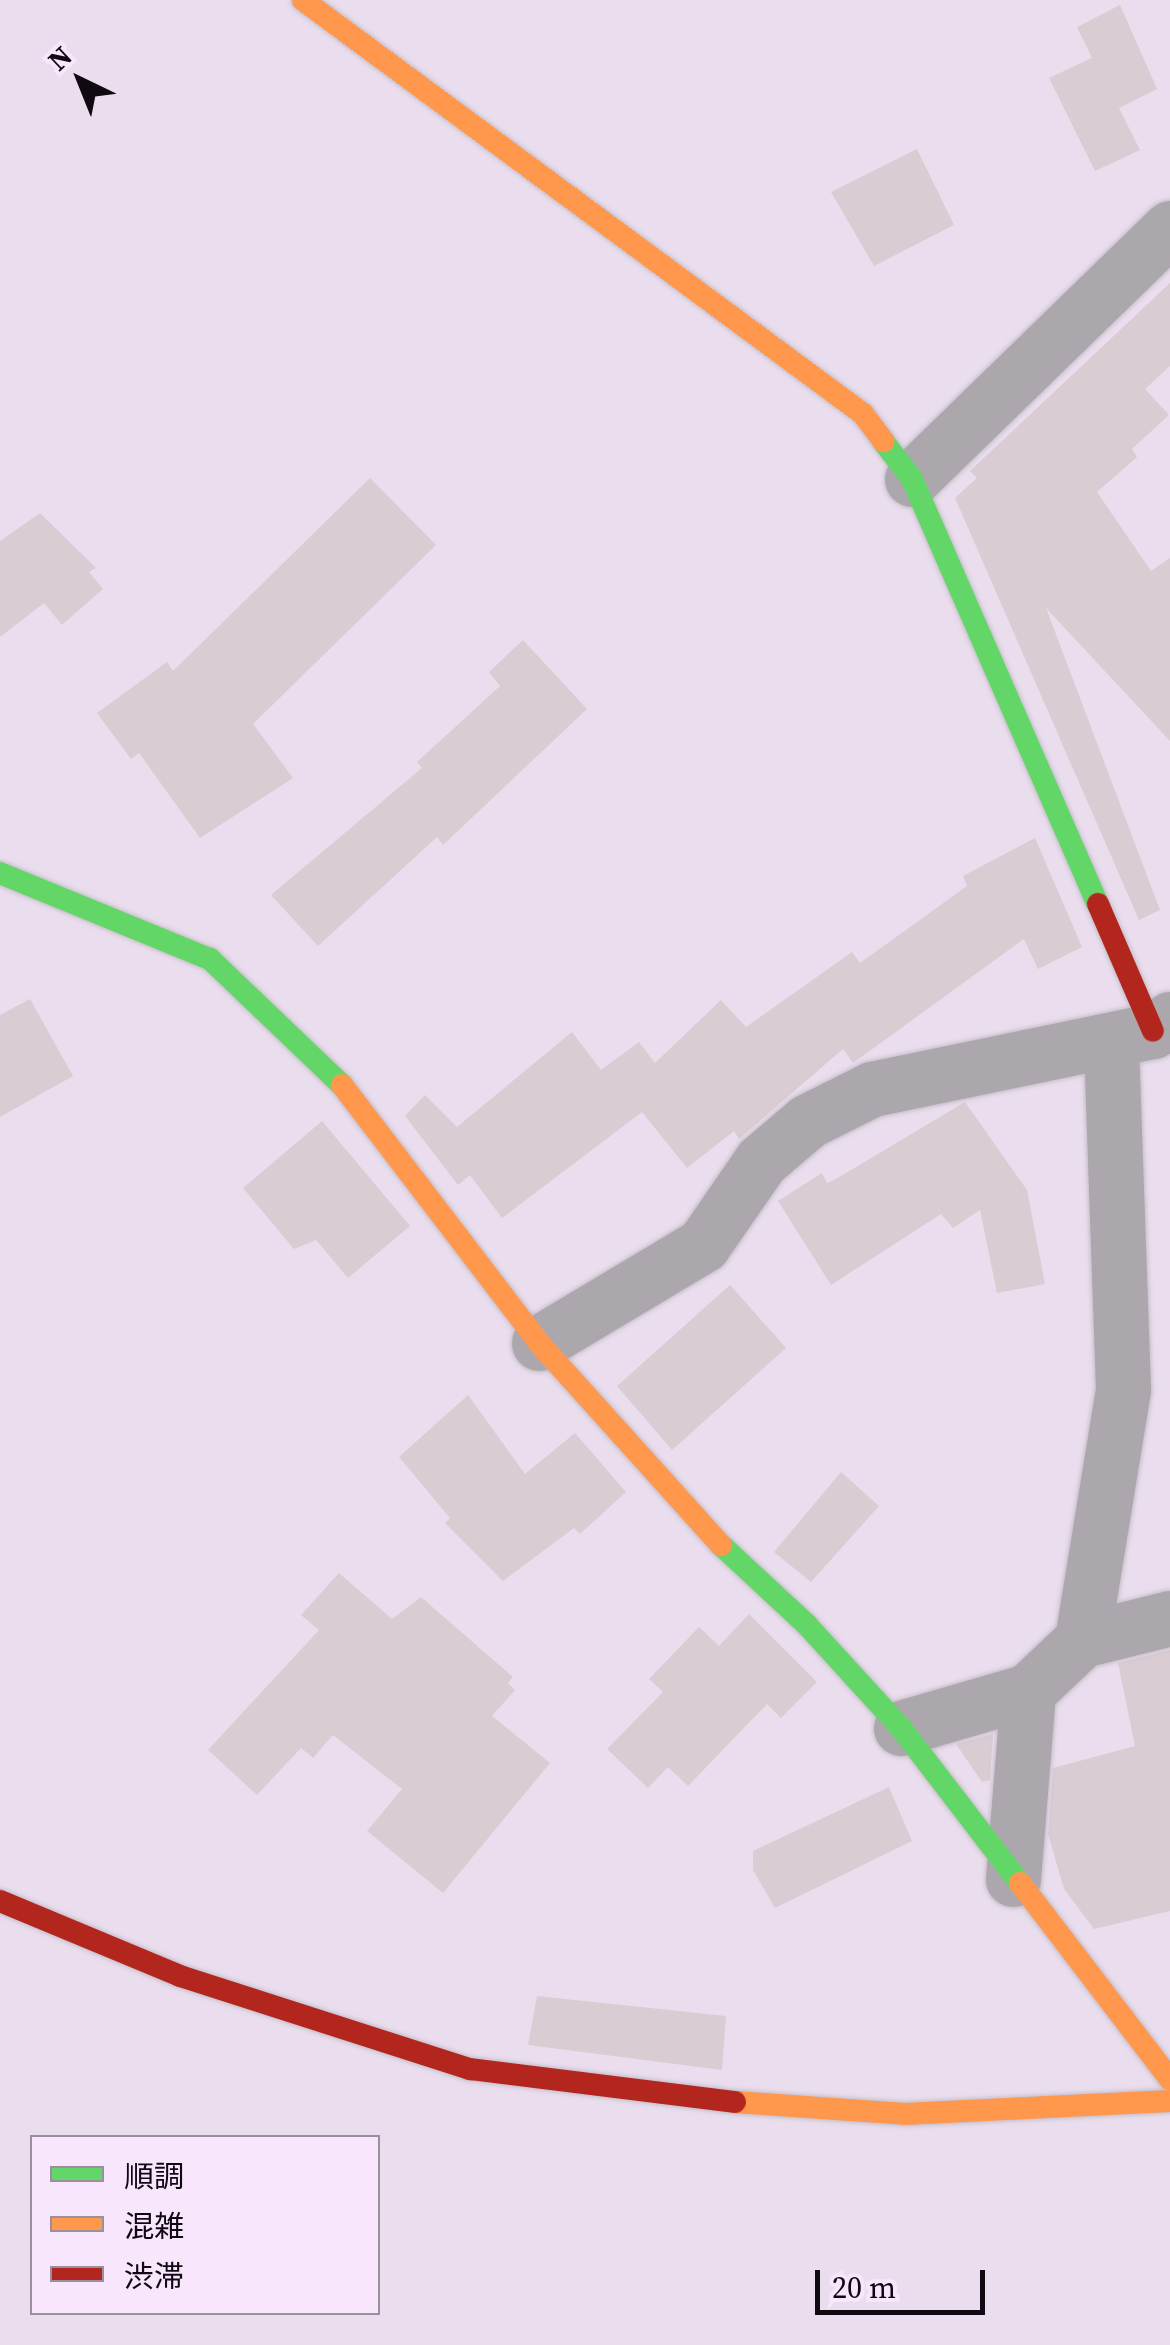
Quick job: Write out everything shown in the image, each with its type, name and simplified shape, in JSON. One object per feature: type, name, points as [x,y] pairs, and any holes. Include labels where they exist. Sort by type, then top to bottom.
[{"type":"street","points":[[324,5],[795,358],[863,414],[912,480],[1145,1030],[1123,1389],[1082,1640]]},
{"type":"street","points":[[912,480],[1170,228]]},
{"type":"street","points":[[0,873],[210,959],[324,1061],[539,1343],[680,1508],[808,1625],[901,1728],[1012,1880],[1161,2055]]},
{"type":"street","points":[[539,1343],[703,1246],[760,1160],[808,1122],[872,1089],[1145,1030]]},
{"type":"street","points":[[901,1728],[1028,1691],[1082,1640],[1170,1618]]},
{"type":"street","points":[[1012,1880],[1028,1691]]},
{"type":"street","points":[[0,1901],[180,1976],[470,2070],[710,2100],[904,2114],[1170,2101]]},
{"type":"building","points":[[1120,5],[1157,89],[1119,108],[1140,150],[1095,171],[1049,78],[1092,58],[1077,27]]},
{"type":"building","points":[[917,149],[954,225],[874,266],[831,192]]},
{"type":"building","points":[[1170,283],[1170,366],[1145,389],[1169,415],[1132,449],[1137,457],[1097,492],[1151,571],[1170,558],[1170,741],[1046,608],[1160,910],[1139,920],[955,498],[977,478],[970,471]]},
{"type":"building","points":[[370,478],[436,545],[253,724],[293,778],[200,838],[139,753],[131,759],[97,713],[167,662],[173,671]]},
{"type":"building","points":[[40,513],[96,568],[89,572],[103,589],[62,625],[44,603],[0,637],[0,541]]},
{"type":"building","points":[[523,640],[587,709],[443,845],[437,837],[318,946],[271,895],[422,768],[417,762],[500,686],[489,672]]},
{"type":"building","points":[[1035,838],[1082,947],[1038,969],[1024,939],[853,1063],[843,1049],[739,1139],[734,1131],[687,1168],[642,1112],[502,1218],[470,1175],[458,1185],[405,1116],[425,1095],[457,1127],[572,1032],[601,1070],[639,1042],[655,1063],[721,1000],[746,1027],[852,952],[860,963],[967,886],[963,876]]},
{"type":"building","points":[[30,999],[73,1076],[0,1117],[0,1015]]},
{"type":"building","points":[[965,1102],[1027,1190],[1045,1284],[997,1293],[980,1210],[953,1228],[941,1214],[831,1285],[778,1201],[822,1173],[827,1183],[836,1179]]},
{"type":"building","points":[[322,1121],[410,1226],[348,1278],[316,1240],[294,1249],[243,1188]]},
{"type":"building","points":[[730,1285],[786,1348],[672,1450],[617,1386]]},
{"type":"building","points":[[468,1395],[525,1474],[575,1433],[626,1492],[580,1534],[574,1528],[503,1581],[445,1523],[450,1518],[399,1457]]},
{"type":"building","points":[[841,1472],[879,1506],[811,1582],[774,1552]]},
{"type":"building","points":[[339,1573],[392,1619],[421,1597],[513,1677],[508,1683],[515,1690],[492,1716],[550,1763],[443,1893],[367,1831],[402,1789],[333,1735],[313,1758],[301,1748],[257,1795],[208,1750],[319,1630],[301,1615]]},
{"type":"building","points":[[749,1614],[817,1682],[781,1718],[767,1704],[688,1786],[668,1767],[648,1788],[607,1749],[663,1692],[649,1679],[699,1627],[719,1646]]},
{"type":"building","points":[[1170,1650],[1170,1911],[1094,1929],[1064,1889],[1048,1834],[1053,1768],[1135,1746],[1118,1663]]},
{"type":"building","points":[[993,1734],[990,1780],[982,1782],[956,1744]]},
{"type":"building","points":[[889,1787],[912,1841],[775,1908],[753,1870],[753,1851]]},
{"type":"building","points":[[537,1996],[726,2016],[722,2070],[528,2045]]},
{"type":"traffic: fast","points":[[883,441],[912,479],[1098,904]]},
{"type":"traffic: fast","points":[[0,873],[210,959],[342,1085]]},
{"type":"traffic: fast","points":[[721,1545],[807,1625],[901,1728],[1020,1883]]},
{"type":"traffic: slow","points":[[303,0],[863,414],[883,441]]},
{"type":"traffic: slow","points":[[342,1085],[539,1343],[721,1545]]},
{"type":"traffic: slow","points":[[1020,1883],[1170,2079]]},
{"type":"traffic: slow","points":[[735,2102],[905,2114],[1170,2101]]},
{"type":"traffic: jam","points":[[1098,904],[1153,1031]]},
{"type":"traffic: jam","points":[[0,1901],[180,1976],[470,2069],[735,2102]]}]
